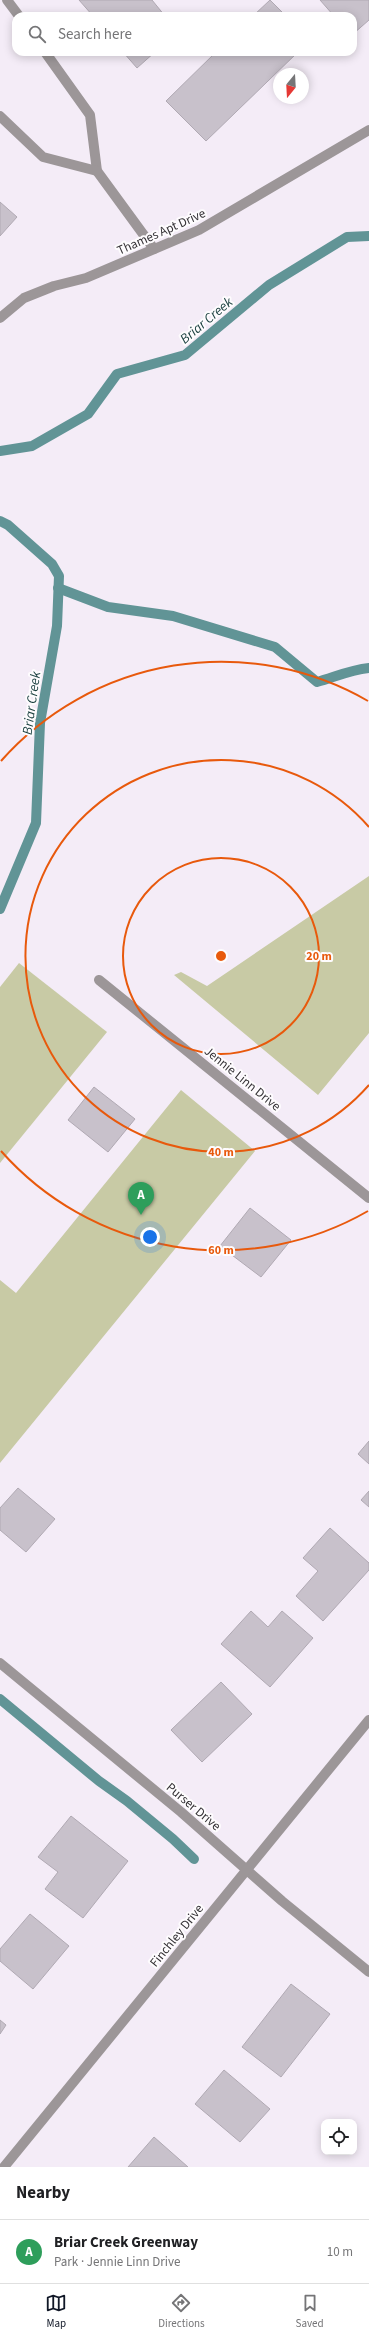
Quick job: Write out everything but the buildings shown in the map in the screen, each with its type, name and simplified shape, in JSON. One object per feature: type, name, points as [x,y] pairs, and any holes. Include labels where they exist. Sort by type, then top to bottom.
[{"type":"street","points":[[7,0],[16,12]]},
{"type":"street","points":[[47,56],[90,115],[96,171],[154,249]]},
{"type":"street","points":[[0,116],[43,157],[96,171]]},
{"type":"street","name":"Thames Apt Drive","points":[[0,318],[24,298],[54,286],[86,278],[199,230],[369,130]]},
{"type":"street","name":"Jennie Linn Drive","points":[[99,980],[230,1084],[369,1198]]},
{"type":"street","name":"Purser Drive","points":[[0,1663],[181,1812],[247,1870],[369,1972]]},
{"type":"street","name":"Finchley Drive","points":[[4,2167],[369,1720]]},
{"type":"green space","points":[[369,876],[369,1033],[318,1095],[174,975],[181,972],[207,986]]},
{"type":"green space","points":[[19,963],[107,1032],[0,1163],[0,987]]},
{"type":"green space","points":[[181,1090],[255,1151],[0,1463],[0,1280],[16,1293]]},
{"type":"waterway","name":"Briar Creek","points":[[0,451],[32,446],[88,414],[117,374],[185,355],[269,285],[347,237],[369,236]]},
{"type":"waterway","name":"Briar Creek","points":[[0,521],[8,525],[52,564],[59,576],[57,626],[40,723],[36,823],[0,909]]},
{"type":"waterway","points":[[58,588],[108,607],[173,616],[275,647],[317,682],[349,672],[369,668]]},
{"type":"waterway","points":[[0,1699],[99,1781],[127,1801],[173,1839],[194,1859]]},
{"type":"place","name":"Briar Creek Greenway","points":[[141,1215]]}]
